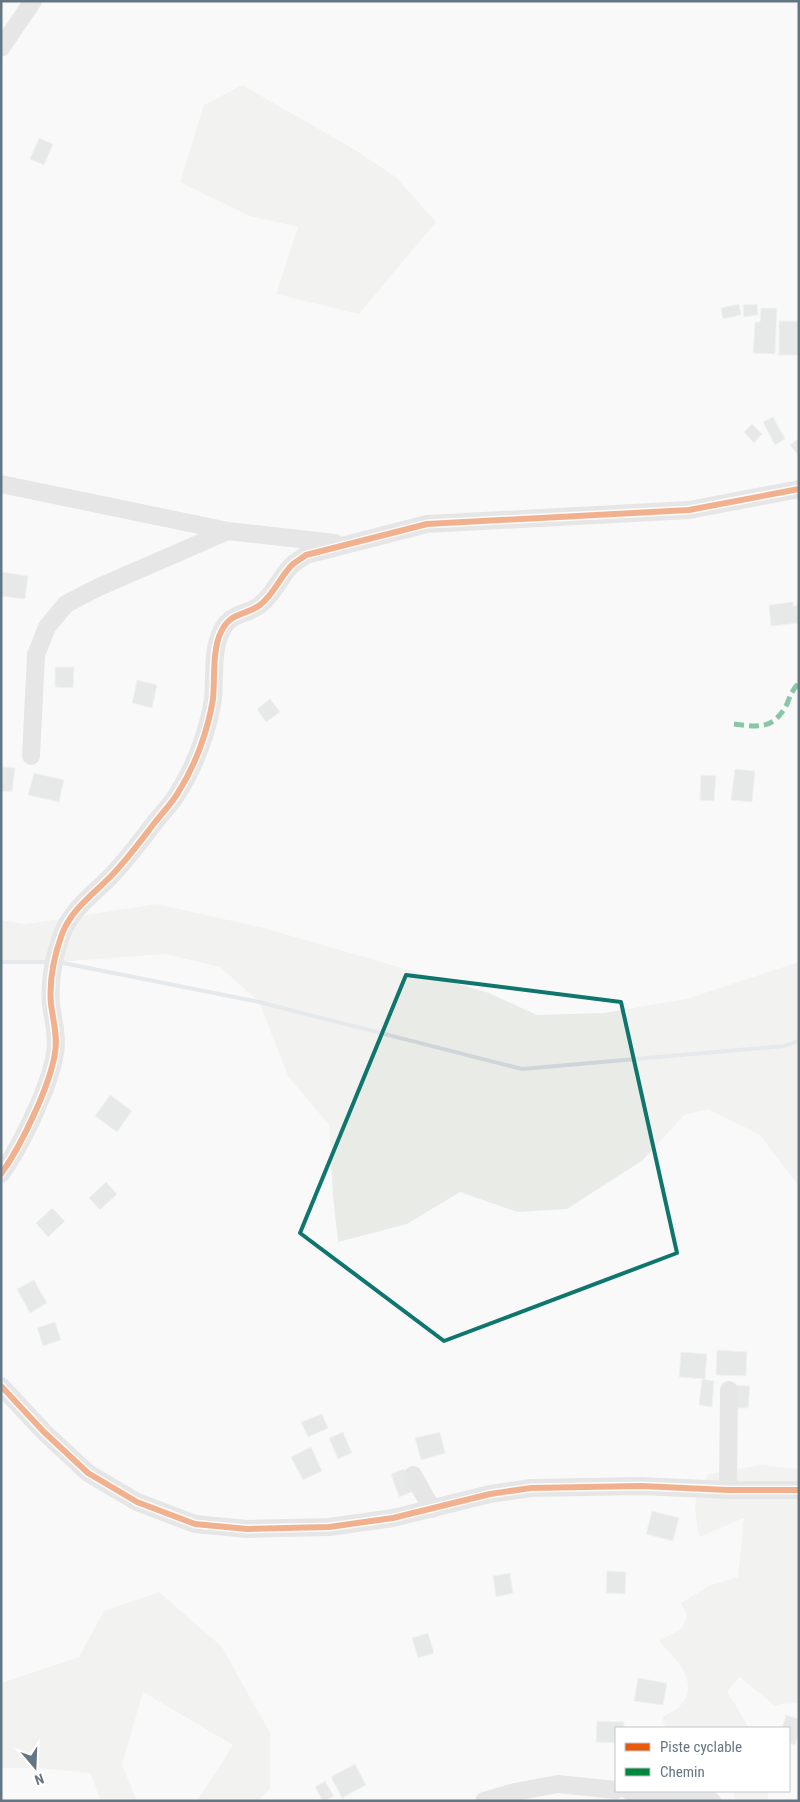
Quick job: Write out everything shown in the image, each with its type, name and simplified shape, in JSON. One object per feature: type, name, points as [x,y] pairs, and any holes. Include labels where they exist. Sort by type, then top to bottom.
[{"type":"street","points":[[1,48],[32,1]]},
{"type":"street","points":[[1,484],[228,531],[345,544]]},
{"type":"street","points":[[1,1174],[28,1128],[49,1076],[55,1052],[55,1027],[51,1003],[52,965],[63,932],[85,901],[113,874],[136,846],[178,792],[190,772],[201,746],[212,700],[216,656],[220,634],[225,624],[234,616],[258,606],[272,594],[293,564],[306,555],[427,524],[689,510],[799,489]]},
{"type":"street","points":[[31,756],[36,655],[47,627],[66,604],[99,587],[228,531]]},
{"type":"street","points":[[1,1386],[44,1432],[88,1473],[137,1502],[195,1524],[247,1529],[328,1527],[393,1518],[490,1494],[531,1488],[641,1486],[728,1490],[799,1490]]},
{"type":"street","points":[[728,1490],[729,1390]]},
{"type":"street","points":[[413,1475],[432,1509]]},
{"type":"street","points":[[484,1801],[515,1792],[558,1784],[615,1790]]},
{"type":"street","points":[[641,1792],[689,1796],[712,1801]]},
{"type":"highlighted area","points":[[406,975],[621,1002],[677,1253],[444,1341],[300,1233]]},
{"type":"shaded area","points":[[242,85],[352,148],[396,177],[436,222],[359,314],[276,294],[298,227],[249,216],[180,182],[204,105]]},
{"type":"shaded area","points":[[157,904],[264,928],[489,993],[537,1015],[604,1013],[686,999],[799,962],[799,1193],[798,1185],[759,1134],[708,1109],[684,1115],[643,1160],[567,1209],[517,1212],[460,1192],[407,1224],[338,1242],[329,1125],[288,1076],[259,1002],[220,967],[165,954],[58,962],[1,962],[1,920],[26,924]]},
{"type":"shaded area","points":[[761,1465],[799,1469],[799,1703],[775,1706],[740,1677],[727,1691],[748,1727],[666,1727],[662,1718],[682,1704],[688,1693],[688,1684],[682,1668],[659,1641],[681,1629],[687,1615],[681,1603],[711,1585],[738,1577],[744,1518],[699,1537],[695,1510],[697,1489],[709,1474]]},
{"type":"shaded area","points":[[159,1592],[222,1647],[270,1733],[270,1788],[258,1801],[197,1801],[233,1745],[143,1692],[122,1765],[137,1801],[101,1801],[90,1773],[37,1768],[1,1768],[1,1683],[79,1657],[104,1611]]},
{"type":"shaded area","points":[[733,1792],[769,1792],[767,1801],[736,1801]]},
{"type":"building","points":[[39,138],[53,144],[44,165],[30,159]]},
{"type":"building","points":[[739,304],[741,315],[723,319],[721,308]]},
{"type":"building","points":[[757,304],[758,315],[744,317],[743,305]]},
{"type":"building","points":[[761,308],[777,308],[775,354],[753,353],[755,322],[760,322]]},
{"type":"building","points":[[779,321],[799,321],[799,355],[779,355]]},
{"type":"building","points":[[773,417],[785,439],[775,445],[763,422]]},
{"type":"building","points":[[752,424],[762,434],[754,443],[744,432]]},
{"type":"building","points":[[799,438],[799,456],[790,445]]},
{"type":"building","points":[[1,572],[28,576],[25,599],[1,596]]},
{"type":"building","points":[[793,602],[793,606],[799,605],[799,623],[771,626],[769,605]]},
{"type":"building","points":[[55,667],[74,667],[73,688],[55,687]]},
{"type":"building","points":[[137,680],[157,685],[152,708],[132,703]]},
{"type":"building","points":[[270,699],[280,712],[266,722],[257,709]]},
{"type":"building","points":[[1,767],[15,768],[12,792],[1,791]]},
{"type":"building","points":[[735,769],[755,771],[752,802],[731,800]]},
{"type":"building","points":[[34,773],[64,780],[59,802],[28,795]]},
{"type":"building","points":[[701,775],[716,776],[714,801],[700,800]]},
{"type":"building","points":[[110,1095],[132,1111],[117,1132],[95,1116]]},
{"type":"building","points":[[106,1182],[117,1194],[100,1210],[89,1198]]},
{"type":"building","points":[[52,1208],[65,1221],[48,1237],[36,1223]]},
{"type":"building","points":[[34,1280],[47,1303],[30,1313],[17,1289]]},
{"type":"building","points":[[55,1322],[61,1340],[43,1346],[37,1328]]},
{"type":"building","points":[[717,1350],[747,1352],[746,1376],[716,1375]]},
{"type":"building","points":[[681,1352],[707,1354],[705,1379],[679,1377]]},
{"type":"building","points":[[702,1379],[714,1381],[712,1407],[699,1405]]},
{"type":"building","points":[[736,1385],[750,1386],[748,1408],[734,1408]]},
{"type":"building","points":[[322,1414],[328,1428],[308,1437],[301,1422]]},
{"type":"building","points":[[343,1432],[352,1453],[338,1459],[329,1438]]},
{"type":"building","points":[[440,1432],[445,1453],[421,1460],[415,1438]]},
{"type":"building","points":[[311,1447],[322,1471],[303,1480],[291,1457]]},
{"type":"building","points":[[404,1469],[412,1492],[399,1497],[391,1474]]},
{"type":"building","points":[[652,1511],[679,1518],[673,1541],[646,1534]]},
{"type":"building","points":[[607,1571],[626,1572],[625,1594],[606,1593]]},
{"type":"building","points":[[510,1573],[513,1593],[496,1597],[493,1576]]},
{"type":"building","points":[[428,1633],[434,1653],[418,1658],[412,1638]]},
{"type":"building","points":[[638,1678],[667,1683],[663,1705],[634,1701]]},
{"type":"building","points":[[786,1715],[799,1719],[799,1733],[795,1745],[790,1743],[790,1727],[782,1727]]},
{"type":"building","points":[[597,1721],[624,1722],[624,1727],[615,1727],[615,1743],[596,1742]]},
{"type":"building","points":[[355,1764],[366,1785],[342,1798],[331,1777]]},
{"type":"building","points":[[325,1781],[334,1796],[323,1801],[315,1787]]},
{"type":"waterway","points":[[1,962],[48,962]]},
{"type":"waterway","points":[[58,962],[259,1002],[522,1069],[784,1046],[799,1041]]},
{"type":"marked path","points":[[734,724],[759,726],[771,723],[782,712],[793,690],[799,683]]},
{"type":"cycle path","points":[[1,1174],[34,1115],[52,1067],[56,1041],[51,1004],[51,977],[66,925],[84,901],[130,855],[177,795],[196,758],[208,723],[213,699],[216,647],[221,632],[233,618],[260,605],[270,595],[293,564],[306,555],[427,524],[689,510],[799,489]]},
{"type":"cycle path","points":[[1,1386],[44,1432],[88,1473],[137,1502],[195,1524],[247,1529],[329,1527],[393,1518],[490,1494],[531,1488],[641,1486],[728,1490],[799,1490]]}]
